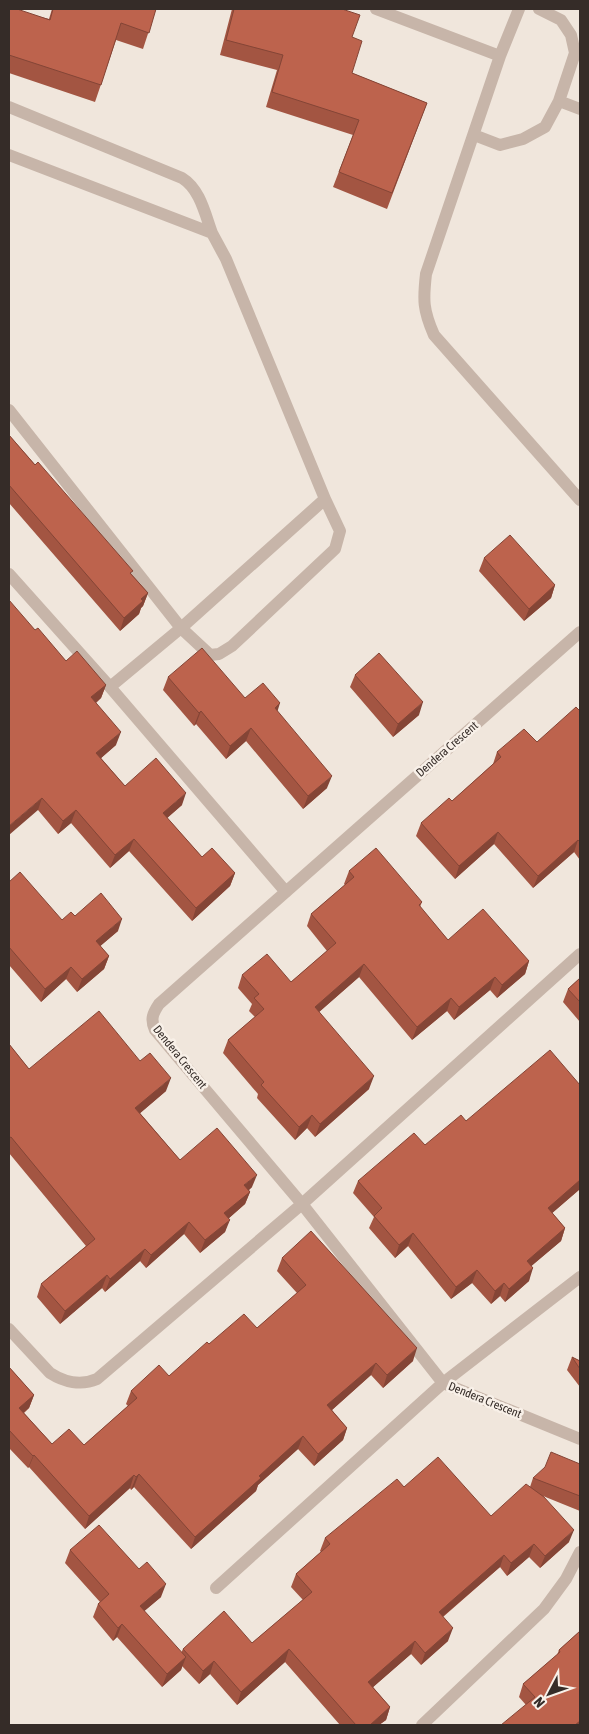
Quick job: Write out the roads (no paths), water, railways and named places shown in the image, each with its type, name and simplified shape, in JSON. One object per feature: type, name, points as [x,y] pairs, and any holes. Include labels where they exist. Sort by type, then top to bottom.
[{"type":"street","points":[[376,9],[500,56]]},
{"type":"street","points":[[519,9],[500,56],[426,274],[423,298],[426,316],[434,334],[580,500]]},
{"type":"street","points":[[474,135],[500,145],[523,140],[545,127],[559,101],[576,53],[571,35],[561,20],[539,9]]},
{"type":"street","points":[[559,101],[580,109]]},
{"type":"street","points":[[9,108],[182,178],[197,194],[340,531],[335,550],[232,646],[219,654],[210,654],[181,628],[9,410]]},
{"type":"street","points":[[9,155],[212,233]]},
{"type":"street","points":[[110,688],[181,628],[325,499]]},
{"type":"street","points":[[9,574],[286,892]]},
{"type":"street","name":"Dendera Crescent","points":[[580,632],[159,1004],[152,1017],[152,1024],[155,1030],[302,1204],[443,1383],[580,1439]]},
{"type":"street","points":[[9,1330],[50,1373],[57,1377],[72,1382],[90,1382],[97,1379],[302,1204],[580,954]]},
{"type":"street","points":[[216,1588],[443,1383],[580,1277]]},
{"type":"street","points":[[422,1725],[544,1609],[566,1579],[580,1552]]}]
